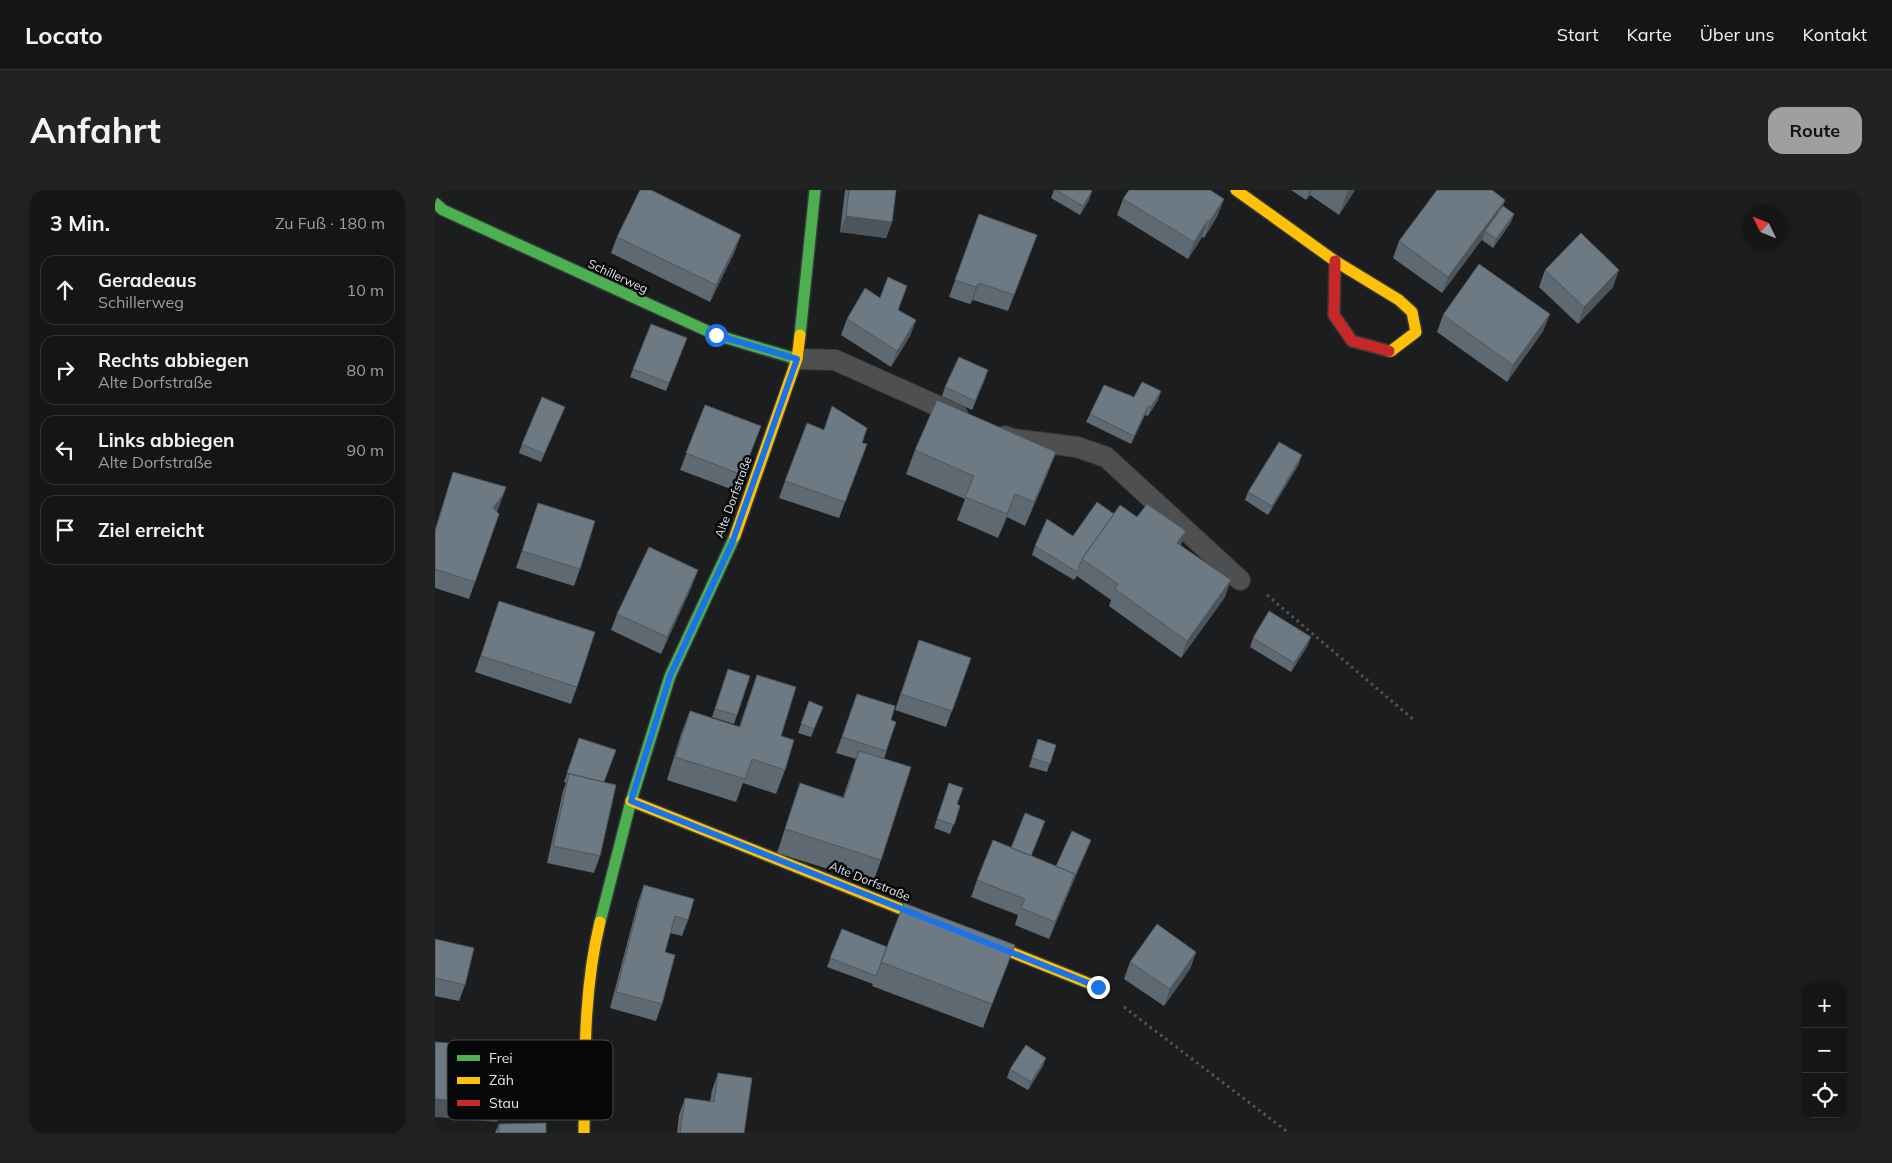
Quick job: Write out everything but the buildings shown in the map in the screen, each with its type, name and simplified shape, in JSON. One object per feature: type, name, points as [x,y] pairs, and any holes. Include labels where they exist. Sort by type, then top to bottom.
[{"type":"street","name":"Alte Dorfstraße","points":[[586,1040],[586,1013],[595,942],[631,801],[670,676],[732,543],[797,359],[815,190]]},
{"type":"street","points":[[1236,190],[1335,262],[1399,300],[1412,312],[1416,332],[1391,351],[1352,341],[1334,315],[1335,262]]},
{"type":"street","name":"Schillerweg","points":[[435,203],[443,210],[716,335],[797,359]]},
{"type":"street","name":"Alte Dorfstraße","points":[[631,801],[942,925]]},
{"type":"street","points":[[961,932],[1098,987]]},
{"type":"street","name":"Alte Dorfstraße","points":[[584,1120],[584,1133]]},
{"type":"lane","points":[[797,359],[835,360],[1013,439],[1077,447],[1106,456],[1240,580]]},
{"type":"path","points":[[1240,580],[1269,596],[1414,720]]},
{"type":"path","points":[[1098,987],[1289,1133]]},
{"type":"traffic: fast","points":[[800,335],[815,190]]},
{"type":"traffic: fast","points":[[435,203],[443,210],[716,335],[797,359]]},
{"type":"traffic: fast","points":[[600,922],[631,801],[670,676],[735,536]]},
{"type":"traffic: slow","points":[[1236,190],[1335,261],[1399,300],[1412,312],[1416,332],[1389,351]]},
{"type":"traffic: slow","points":[[735,536],[797,359],[800,335]]},
{"type":"traffic: slow","points":[[631,801],[936,923]]},
{"type":"traffic: slow","points":[[586,1040],[590,974],[600,922]]},
{"type":"traffic: slow","points":[[976,938],[1098,987]]},
{"type":"traffic: slow","points":[[584,1120],[584,1133]]},
{"type":"traffic: jam","points":[[1335,261],[1334,315],[1352,341],[1389,351]]},
{"type":"route","points":[[716,335],[797,359],[732,543],[670,676],[631,801],[1098,987]]}]
